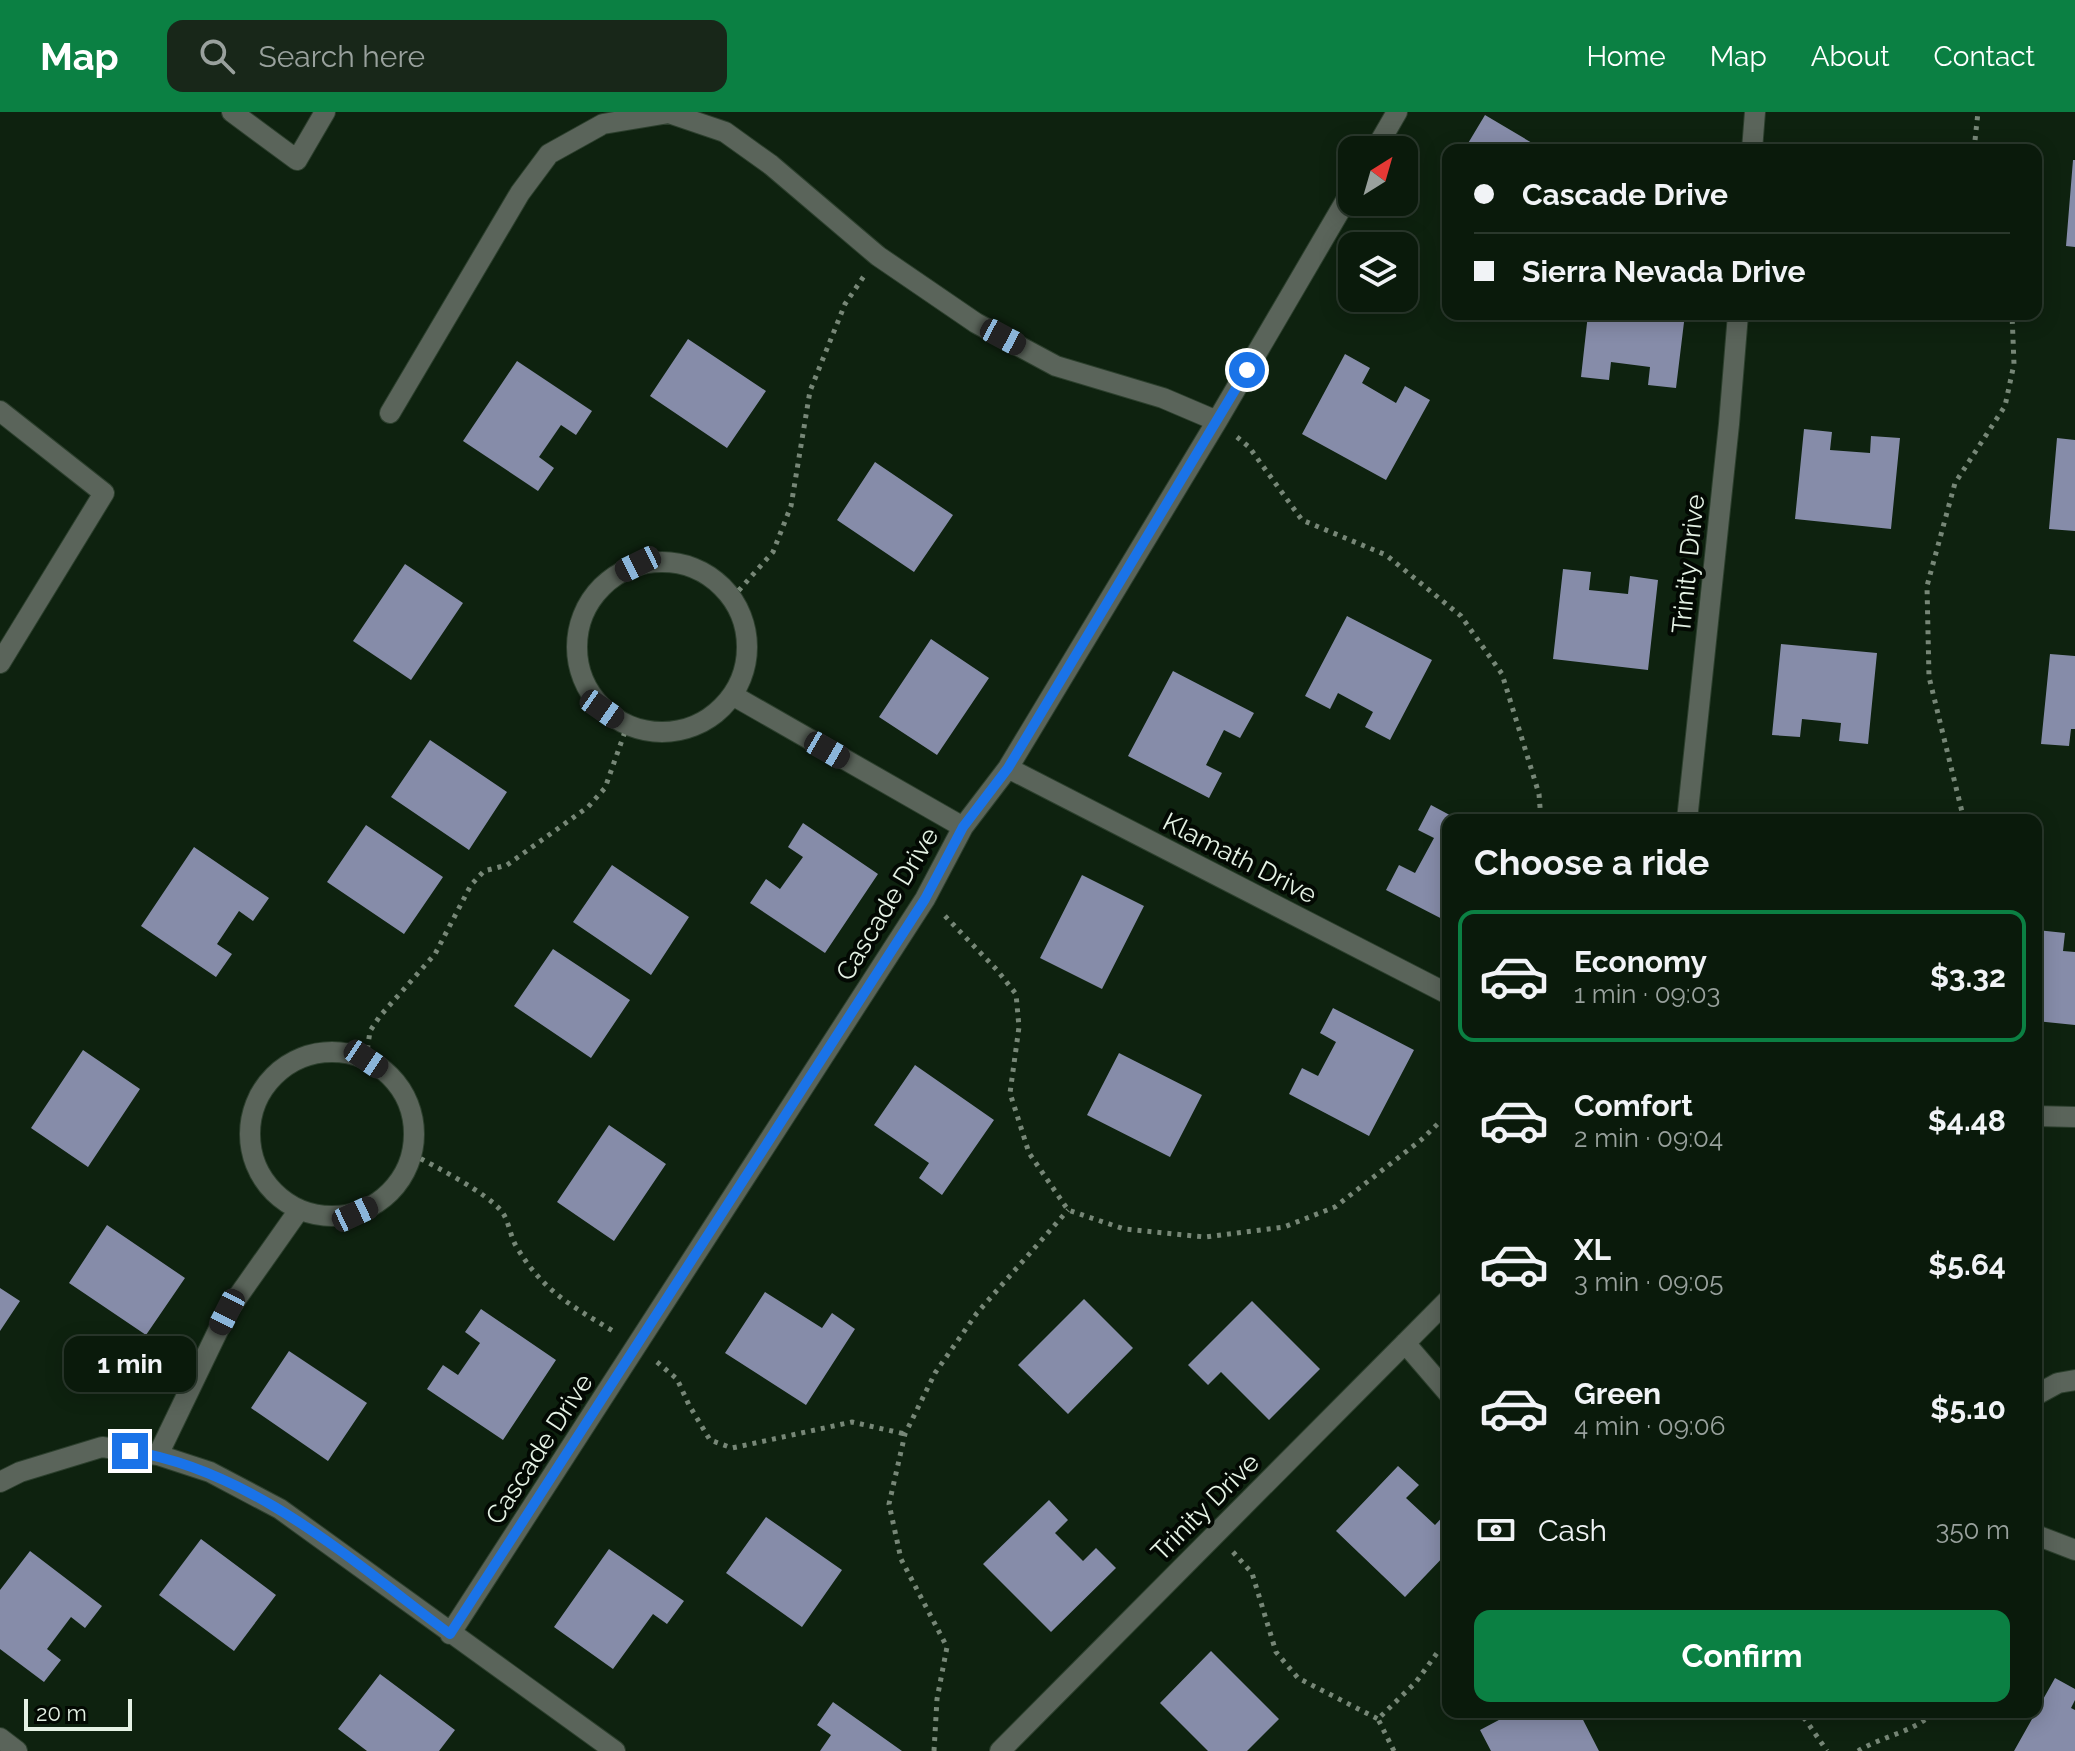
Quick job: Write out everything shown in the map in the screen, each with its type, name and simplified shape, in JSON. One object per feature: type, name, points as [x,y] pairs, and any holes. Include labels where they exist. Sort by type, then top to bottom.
[{"type":"street","points":[[232,112],[297,160],[325,112]]},
{"type":"street","points":[[1383,136],[1397,112]]},
{"type":"street","points":[[1752,144],[1755,112]]},
{"type":"street","points":[[390,413],[527,183],[549,154],[603,124],[669,113],[725,132],[771,165],[878,256],[976,323],[1056,366],[1163,398],[1217,421]]},
{"type":"street","name":"Cascade Drive","points":[[450,1634],[925,899],[963,827],[1008,768],[1338,214]]},
{"type":"street","name":"Trinity Drive","points":[[1688,814],[1738,320]]},
{"type":"street","points":[[0,411],[104,493],[0,663]]},
{"type":"street","points":[[668,561],[697,568],[722,585],[740,609],[748,638],[746,668],[734,696],[713,717],[686,730],[656,733],[627,726],[602,709],[584,685],[576,656],[578,626],[591,599],[611,577],[638,564],[668,561]]},
{"type":"street","points":[[734,696],[963,827]]},
{"type":"street","name":"Klamath Drive","points":[[1008,768],[1442,991]]},
{"type":"street","points":[[338,1053],[366,1059],[390,1075],[407,1098],[414,1126],[412,1154],[401,1180],[381,1201],[355,1214],[327,1216],[299,1210],[275,1193],[258,1170],[250,1143],[252,1114],[264,1088],[284,1068],[310,1055],[338,1053]]},
{"type":"street","points":[[2042,1116],[2075,1117]]},
{"type":"street","points":[[158,1455],[227,1312],[299,1210]]},
{"type":"street","name":"Trinity Drive","points":[[1000,1751],[1442,1306]]},
{"type":"street","points":[[1405,1343],[1442,1386]]},
{"type":"street","points":[[2042,1392],[2058,1383],[2075,1380]]},
{"type":"street","points":[[0,1482],[20,1472],[102,1447],[158,1455],[210,1472],[280,1509],[615,1751]]},
{"type":"street","points":[[2042,1537],[2075,1550]]},
{"type":"street","points":[[0,1738],[17,1751]]},
{"type":"path","points":[[1975,144],[1978,112]]},
{"type":"path","points":[[732,598],[773,552],[791,506],[810,391],[845,304],[878,256]]},
{"type":"path","points":[[1963,814],[1929,677],[1927,586],[1955,483],[2005,406],[2014,364],[2012,320]]},
{"type":"path","points":[[1217,421],[1249,447],[1302,520],[1386,555],[1461,616],[1502,674],[1539,794],[1541,814]]},
{"type":"path","points":[[366,1059],[370,1031],[435,954],[471,885],[484,871],[507,865],[588,807],[605,788],[627,726]]},
{"type":"path","points":[[925,899],[997,970],[1016,994],[1019,1027],[1010,1093],[1029,1153],[1068,1210],[1124,1229],[1205,1237],[1284,1227],[1335,1207],[1421,1140],[1442,1120]]},
{"type":"path","points":[[934,1751],[937,1699],[947,1647],[901,1559],[889,1504],[905,1434],[935,1373],[977,1313],[1068,1210]]},
{"type":"path","points":[[1216,1533],[1252,1573],[1276,1652],[1298,1678],[1378,1719],[1394,1751]]},
{"type":"path","points":[[1378,1719],[1416,1682],[1442,1649]]},
{"type":"path","points":[[1804,1718],[1827,1751]]},
{"type":"path","points":[[1858,1751],[1928,1718]]},
{"type":"building","points":[[1485,115],[1534,144],[1468,144]]},
{"type":"building","points":[[2075,160],[2075,247],[2066,246]]},
{"type":"building","points":[[1587,320],[1684,320],[1676,388],[1648,385],[1650,367],[1611,362],[1609,380],[1581,377]]},
{"type":"building","points":[[688,339],[766,391],[727,448],[650,396]]},
{"type":"building","points":[[1345,354],[1370,368],[1362,383],[1396,403],[1405,386],[1430,400],[1386,480],[1302,434]]},
{"type":"building","points":[[517,361],[592,411],[576,435],[561,425],[539,457],[554,468],[538,491],[463,441]]},
{"type":"building","points":[[1804,429],[1832,432],[1830,450],[1870,453],[1871,436],[1900,438],[1891,529],[1795,519]]},
{"type":"building","points":[[2057,438],[2075,440],[2075,531],[2049,529]]},
{"type":"building","points":[[875,462],[953,515],[914,572],[837,520]]},
{"type":"building","points":[[405,564],[463,603],[411,680],[353,641]]},
{"type":"building","points":[[1563,569],[1591,572],[1589,590],[1628,594],[1630,576],[1658,580],[1648,670],[1553,659]]},
{"type":"building","points":[[1347,616],[1432,660],[1390,740],[1365,727],[1373,712],[1338,693],[1330,709],[1305,696]]},
{"type":"building","points":[[931,639],[989,678],[937,755],[879,717]]},
{"type":"building","points":[[1781,644],[1877,653],[1868,744],[1839,741],[1841,723],[1802,719],[1800,737],[1772,735]]},
{"type":"building","points":[[2050,654],[2075,656],[2075,729],[2071,729],[2069,746],[2041,744]]},
{"type":"building","points":[[1173,671],[1254,713],[1240,738],[1224,730],[1206,765],[1222,773],[1209,798],[1128,756]]},
{"type":"building","points":[[430,740],[507,792],[469,850],[391,797]]},
{"type":"building","points":[[1431,805],[1448,814],[1442,814],[1442,919],[1386,890],[1399,865],[1415,873],[1434,838],[1418,830]]},
{"type":"building","points":[[803,823],[878,874],[825,953],[750,903],[766,879],[780,889],[803,857],[788,847]]},
{"type":"building","points":[[366,825],[443,877],[404,934],[327,882]]},
{"type":"building","points":[[194,847],[269,898],[253,921],[239,911],[217,944],[232,954],[216,977],[141,926]]},
{"type":"building","points":[[612,865],[689,917],[651,975],[573,922]]},
{"type":"building","points":[[1082,875],[1144,906],[1102,989],[1040,958]]},
{"type":"building","points":[[2042,931],[2065,933],[2063,951],[2075,952],[2075,1025],[2042,1022]]},
{"type":"building","points":[[553,949],[630,1000],[591,1058],[514,1006]]},
{"type":"building","points":[[1333,1008],[1414,1050],[1369,1136],[1289,1094],[1302,1068],[1318,1076],[1336,1042],[1320,1033]]},
{"type":"building","points":[[83,1050],[140,1089],[88,1167],[31,1128]]},
{"type":"building","points":[[1119,1053],[1202,1095],[1170,1157],[1087,1115]]},
{"type":"building","points":[[915,1065],[994,1120],[942,1195],[919,1178],[929,1163],[874,1125]]},
{"type":"building","points":[[609,1125],[666,1164],[614,1241],[557,1202]]},
{"type":"building","points":[[107,1225],[185,1278],[146,1335],[69,1283]]},
{"type":"building","points":[[0,1288],[20,1301],[0,1331]]},
{"type":"building","points":[[765,1292],[822,1328],[832,1313],[855,1329],[806,1405],[725,1353]]},
{"type":"building","points":[[1084,1299],[1133,1348],[1068,1414],[1018,1365]]},
{"type":"building","points":[[1252,1301],[1320,1369],[1269,1420],[1221,1372],[1208,1385],[1188,1365]]},
{"type":"building","points":[[481,1309],[556,1360],[503,1440],[427,1389],[443,1365],[458,1375],[480,1343],[465,1332]]},
{"type":"building","points":[[289,1351],[367,1403],[328,1461],[251,1408]]},
{"type":"building","points":[[1398,1466],[1419,1485],[1406,1498],[1435,1525],[1442,1517],[1442,1558],[1405,1597],[1336,1531]]},
{"type":"building","points":[[1049,1500],[1068,1520],[1055,1533],[1083,1561],[1096,1548],[1116,1568],[1051,1632],[983,1564]]},
{"type":"building","points":[[766,1517],[842,1570],[802,1627],[726,1573]]},
{"type":"building","points":[[201,1539],[276,1595],[234,1651],[159,1595]]},
{"type":"building","points":[[609,1549],[684,1601],[667,1624],[653,1614],[613,1669],[554,1627]]},
{"type":"building","points":[[30,1551],[102,1606],[85,1628],[71,1617],[47,1649],[61,1660],[44,1682],[0,1649],[0,1590]]},
{"type":"building","points":[[1211,1651],[1279,1719],[1247,1751],[1208,1751],[1160,1703]]},
{"type":"building","points":[[380,1674],[455,1730],[439,1751],[367,1751],[338,1729]]},
{"type":"building","points":[[2055,1678],[2075,1689],[2071,1708],[2075,1710],[2075,1751],[2014,1751],[2033,1718],[2042,1718],[2042,1701]]},
{"type":"building","points":[[833,1702],[902,1751],[820,1751],[831,1735],[817,1725]]},
{"type":"building","points":[[1503,1718],[1582,1718],[1599,1751],[1491,1751],[1480,1730]]},
{"type":"route","points":[[130,1451],[158,1455],[210,1472],[280,1509],[450,1634],[925,899],[963,827],[1008,768],[1247,370]]}]
